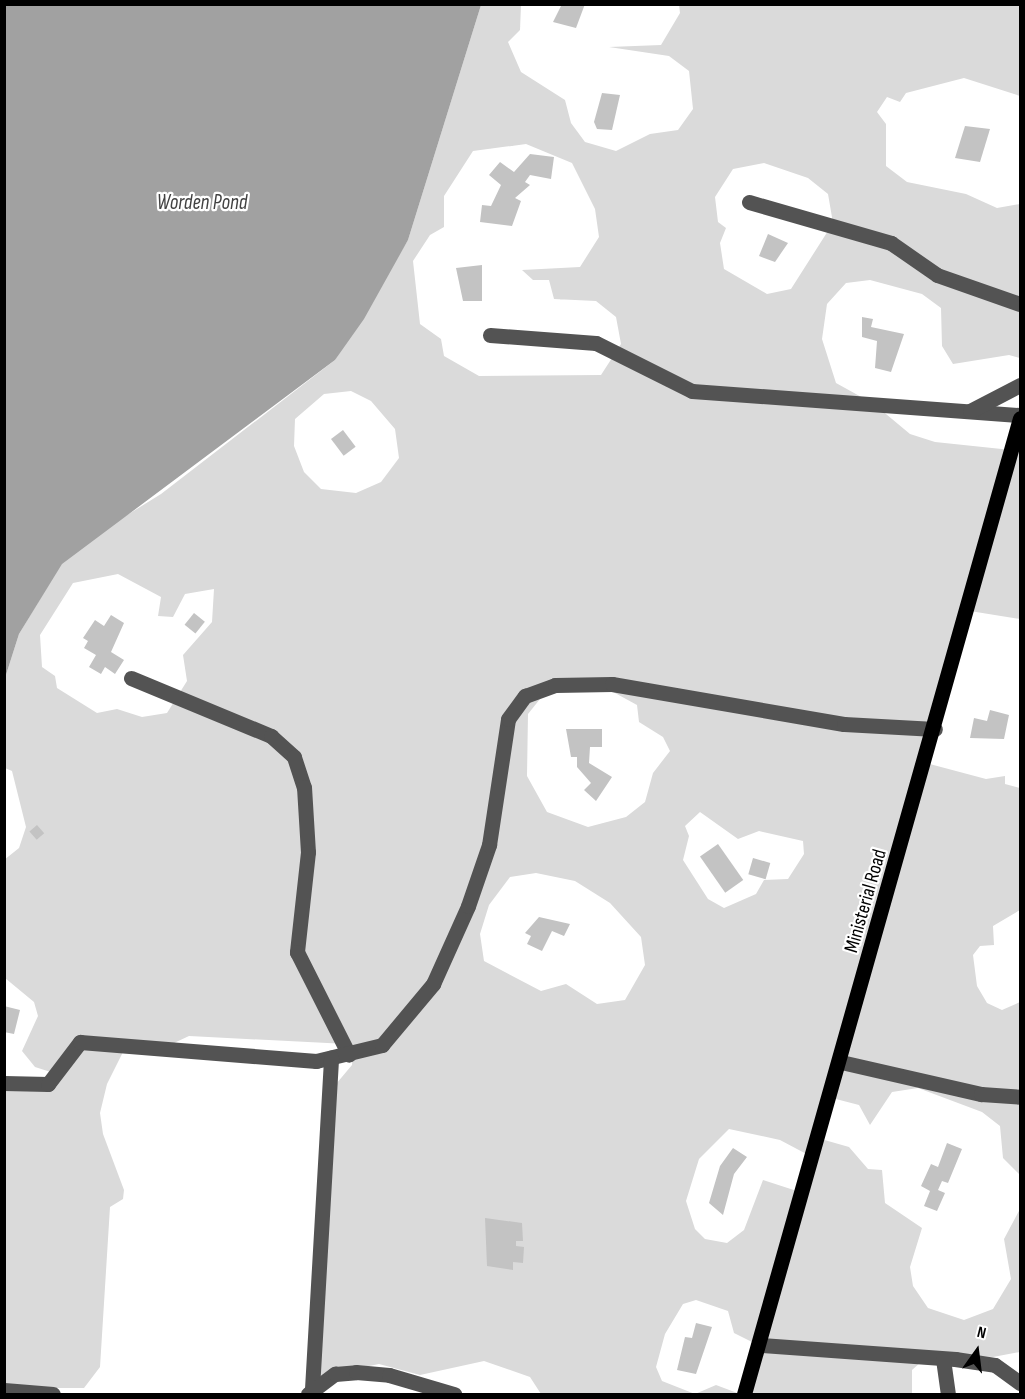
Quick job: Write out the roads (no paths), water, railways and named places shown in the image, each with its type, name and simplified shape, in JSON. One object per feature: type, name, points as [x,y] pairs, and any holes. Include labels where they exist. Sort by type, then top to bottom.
[{"type":"main road","name":"Ministerial Road","points":[[744,1395],[761,1345],[842,1062],[1020,416]]},
{"type":"lane","points":[[749,202],[891,243],[937,275],[1020,304]]},
{"type":"lane","points":[[490,335],[596,343],[692,391],[1020,416]]},
{"type":"lane","points":[[970,411],[1020,385]]},
{"type":"lane","points":[[131,678],[270,736],[294,757],[304,787],[309,852],[297,952],[349,1055]]},
{"type":"lane","points":[[4,1083],[48,1084],[80,1042],[331,1058],[382,1045],[433,984],[489,845],[508,719],[525,696],[555,685],[612,684],[843,724],[935,729]]},
{"type":"lane","points":[[310,1392],[331,1058]]},
{"type":"lane","points":[[842,1062],[981,1094],[1020,1097]]},
{"type":"lane","points":[[761,1345],[995,1365],[1020,1383]]},
{"type":"lane","points":[[943,1359],[948,1395]]},
{"type":"lane","points":[[310,1392],[335,1374],[356,1372],[389,1375],[454,1395]]},
{"type":"lane","points":[[4,1390],[53,1395]]},
{"type":"water","name":"Worden Pond","points":[[5,4],[481,5],[408,240],[364,319],[335,360],[62,564],[19,634],[5,678]]}]
